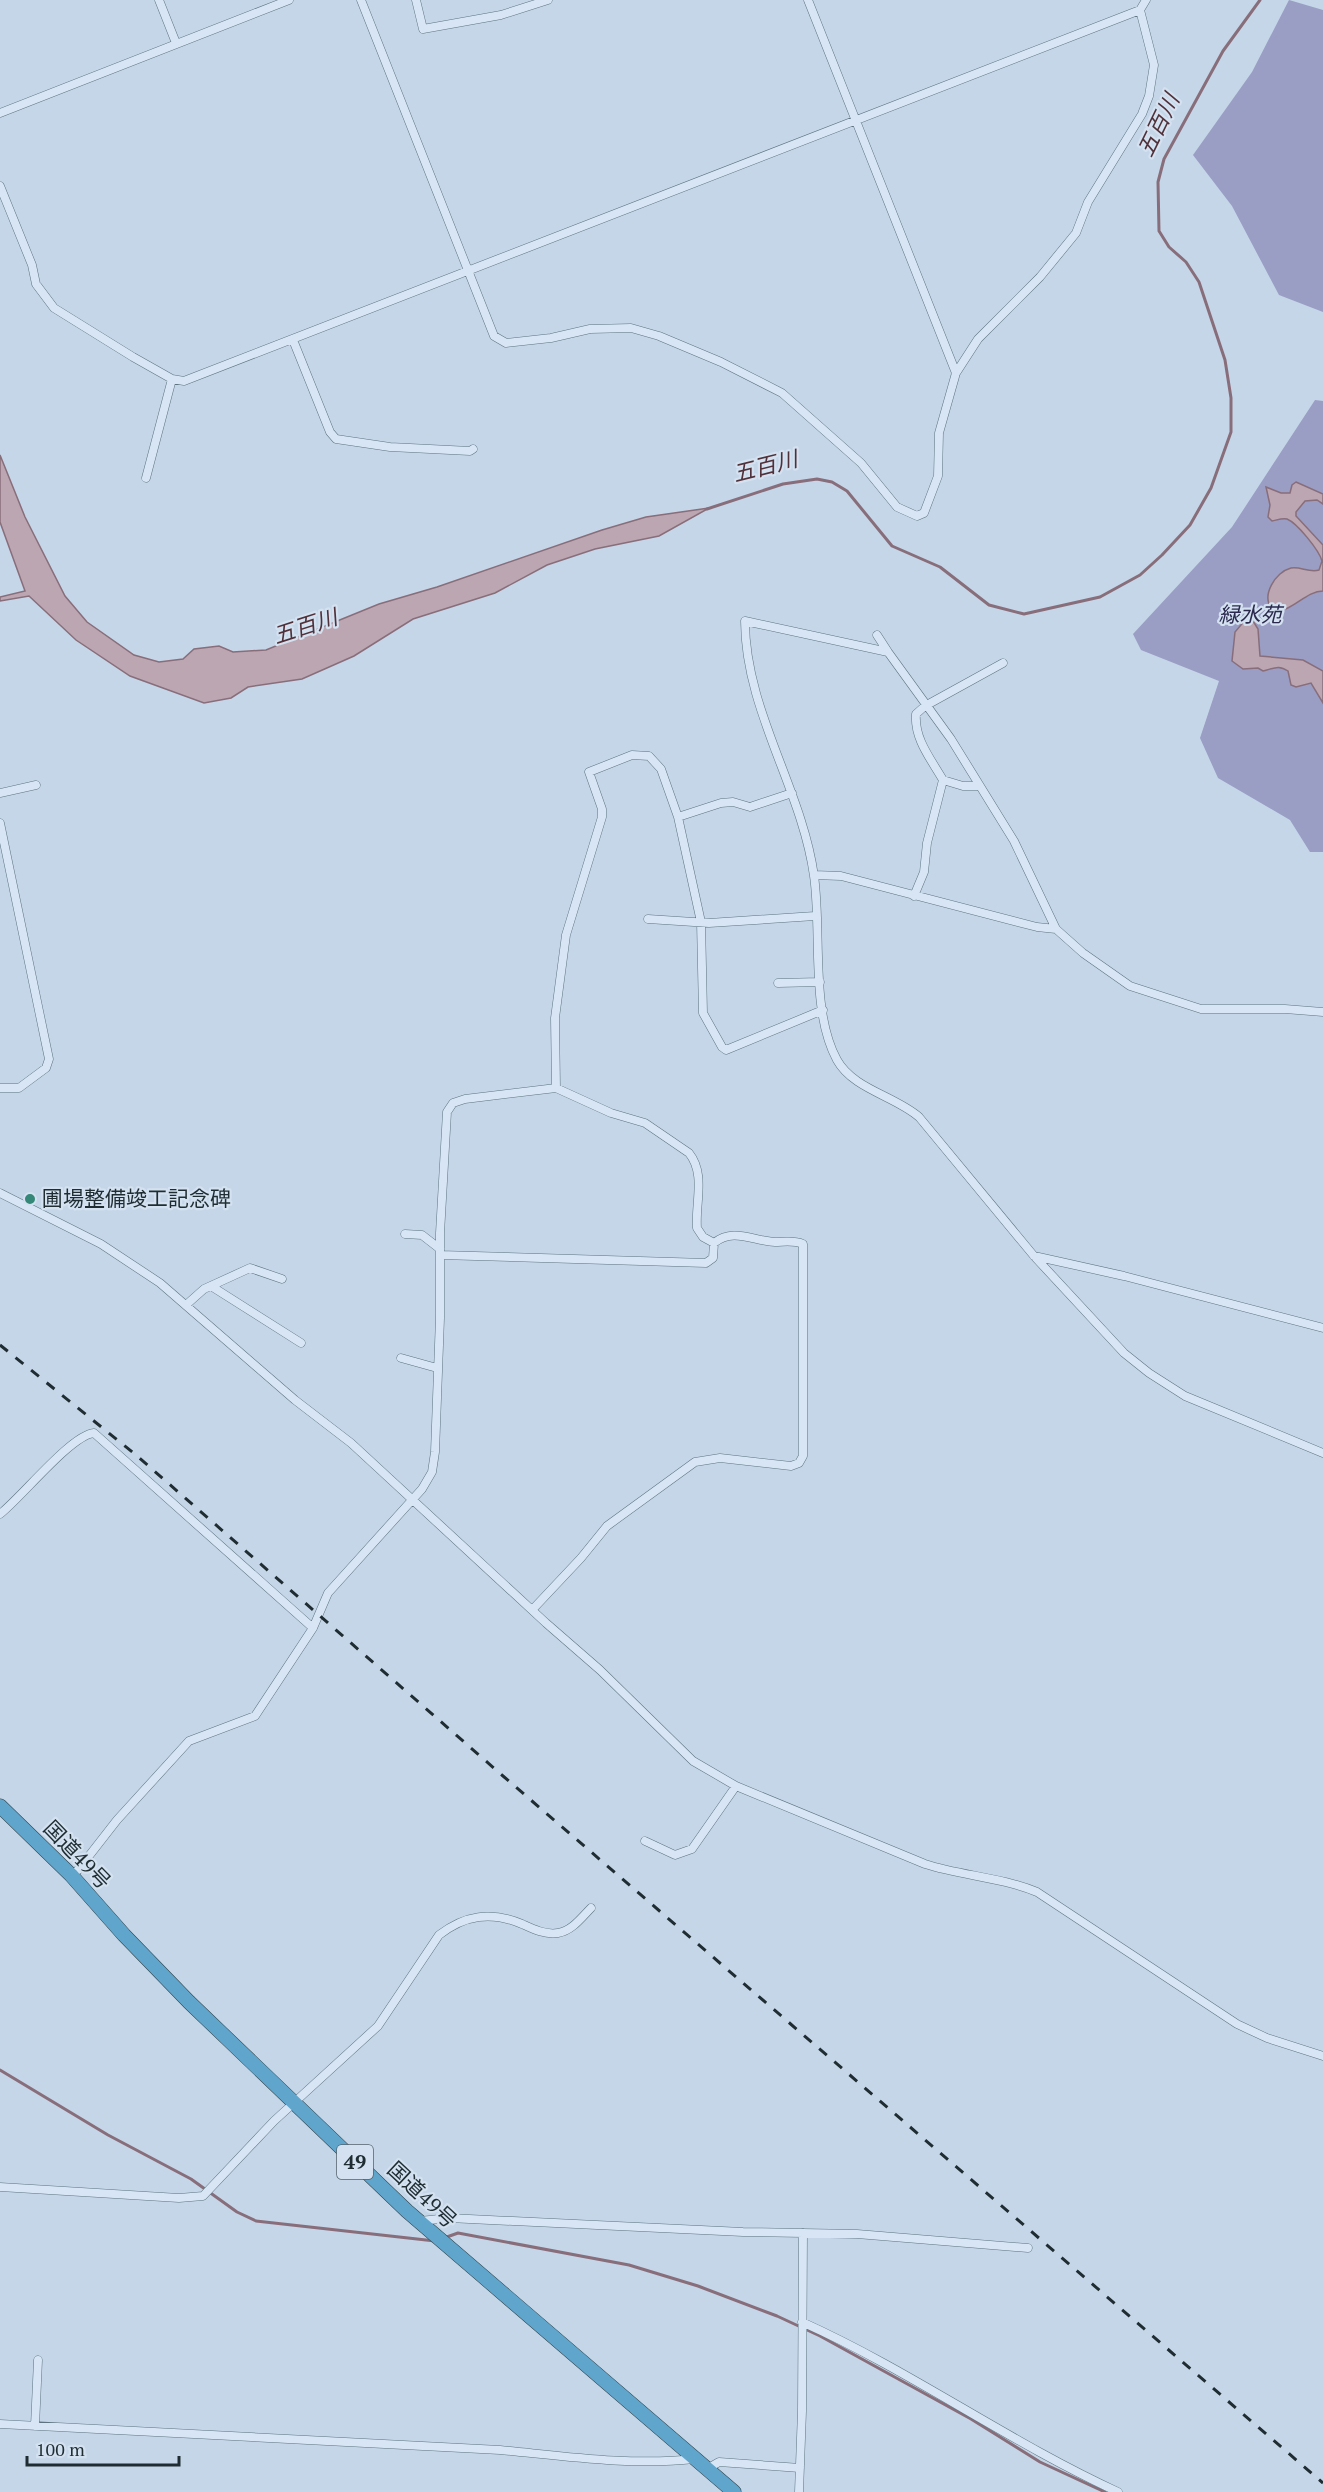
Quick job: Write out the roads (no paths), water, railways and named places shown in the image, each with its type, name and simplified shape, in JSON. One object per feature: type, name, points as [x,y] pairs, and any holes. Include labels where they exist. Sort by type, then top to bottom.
[{"type":"highway","name":"国道49号","points":[[0,1806],[70,1875],[124,1935],[294,2104],[419,2221],[734,2492]]},
{"type":"street","points":[[159,0],[176,44]]},
{"type":"street","points":[[0,113],[289,0]]},
{"type":"street","points":[[361,0],[494,336],[506,343],[611,328],[631,328],[659,336],[721,362],[782,393],[861,463],[897,507],[916,516],[924,513],[938,476],[939,433],[956,373],[978,339],[1040,277],[1076,233],[1088,202],[1142,114],[1149,96],[1154,65],[1140,10]]},
{"type":"street","points":[[416,0],[423,29],[501,15],[548,0]]},
{"type":"street","points":[[808,0],[956,373]]},
{"type":"street","points":[[0,186],[32,266],[36,284],[54,308],[172,379],[184,381],[1140,10],[1146,0]]},
{"type":"street","points":[[293,340],[330,432],[336,439],[435,451],[470,451],[473,449]]},
{"type":"street","points":[[146,478],[172,379]]},
{"type":"street","points":[[888,652],[745,621],[753,683],[792,794],[814,875],[823,1010],[833,1050],[844,1070],[860,1082],[906,1106],[919,1117],[1034,1256],[1112,1342],[1149,1373],[1194,1400],[1323,1453]]},
{"type":"street","points":[[877,635],[925,706],[951,739],[1014,841],[1056,929],[1110,974],[1130,986],[1193,1007],[1323,1012]]},
{"type":"street","points":[[914,896],[924,872],[927,843],[943,780],[915,729],[916,714],[925,706],[1004,663]]},
{"type":"street","points":[[556,1088],[555,1017],[567,935],[601,824],[602,808],[589,772],[632,755],[649,756],[661,769],[678,817],[701,922],[703,1013],[724,1049],[823,1010]]},
{"type":"street","points":[[943,780],[963,786],[979,786]]},
{"type":"street","points":[[0,793],[36,785]]},
{"type":"street","points":[[678,817],[728,802],[756,806],[792,794]]},
{"type":"street","points":[[0,823],[49,1059],[46,1068],[19,1088],[0,1088]]},
{"type":"street","points":[[814,875],[841,876],[1037,927],[1056,929]]},
{"type":"street","points":[[648,919],[701,922],[815,916]]},
{"type":"street","points":[[778,983],[820,982]]},
{"type":"street","points":[[70,1875],[78,1869],[117,1820],[189,1741],[255,1716],[313,1628],[328,1593],[428,1481],[433,1466],[440,1252],[449,1107],[465,1099],[556,1088],[611,1113],[645,1123],[689,1153],[695,1160],[698,1178],[697,1228],[703,1237],[714,1243]]},
{"type":"street","points":[[0,1193],[110,1249],[139,1267],[186,1305],[295,1400],[351,1443],[615,1683],[693,1761],[736,1786],[925,1864],[952,1873],[1000,1880],[1037,1892],[1237,2024],[1267,2038],[1323,2056]]},
{"type":"street","points":[[405,1234],[422,1235],[440,1252],[706,1263],[713,1258],[714,1243]]},
{"type":"street","points":[[533,1609],[608,1526],[695,1462],[720,1458],[791,1466],[801,1461],[805,1248],[799,1242],[765,1241],[744,1235],[728,1236],[714,1243]]},
{"type":"street","points":[[1034,1256],[1124,1276],[1323,1328]]},
{"type":"street","points":[[186,1305],[210,1286],[250,1268],[282,1279]]},
{"type":"street","points":[[210,1286],[301,1343]]},
{"type":"street","points":[[400,1358],[437,1368]]},
{"type":"street","points":[[0,1514],[72,1444],[86,1434],[94,1433],[313,1628]]},
{"type":"street","points":[[645,1840],[675,1855],[692,1849],[736,1786]]},
{"type":"street","points":[[0,2187],[200,2196],[378,2026],[439,1935],[467,1919],[489,1914],[500,1915],[537,1931],[557,1933],[579,1921],[591,1908]]},
{"type":"street","points":[[419,2221],[460,2218],[857,2234],[1028,2248]]},
{"type":"street","points":[[799,2492],[803,2233]]},
{"type":"street","points":[[802,2322],[863,2351],[1026,2445],[1118,2492]]},
{"type":"street","points":[[35,2426],[38,2360]]},
{"type":"street","points":[[0,2424],[500,2450],[574,2457],[674,2461],[695,2459]]},
{"type":"street","points":[[707,2469],[719,2462],[800,2468]]},
{"type":"waterway","name":"五百川","points":[[707,509],[783,484],[817,479],[832,482],[847,491],[892,546],[940,567],[989,605],[1024,614],[1100,597],[1140,575],[1162,555],[1190,525],[1211,488],[1231,432],[1231,398],[1225,360],[1199,282],[1186,262],[1169,247],[1159,231],[1158,182],[1164,159],[1223,51],[1260,0]]},
{"type":"waterway","points":[[0,2070],[108,2135],[191,2179],[237,2212],[256,2221],[435,2241]]},
{"type":"waterway","points":[[444,2238],[458,2233],[629,2265],[698,2286],[777,2316],[820,2336],[971,2419],[1040,2462],[1105,2492]]},
{"type":"railway","points":[[0,1345],[136,1455],[503,1776],[1323,2483]]},
{"type":"place","name":"圃場整備竣工記念碑","points":[[30,1199]]},
{"type":"park label","name":"緑水苑","points":[[1250,615]]}]
